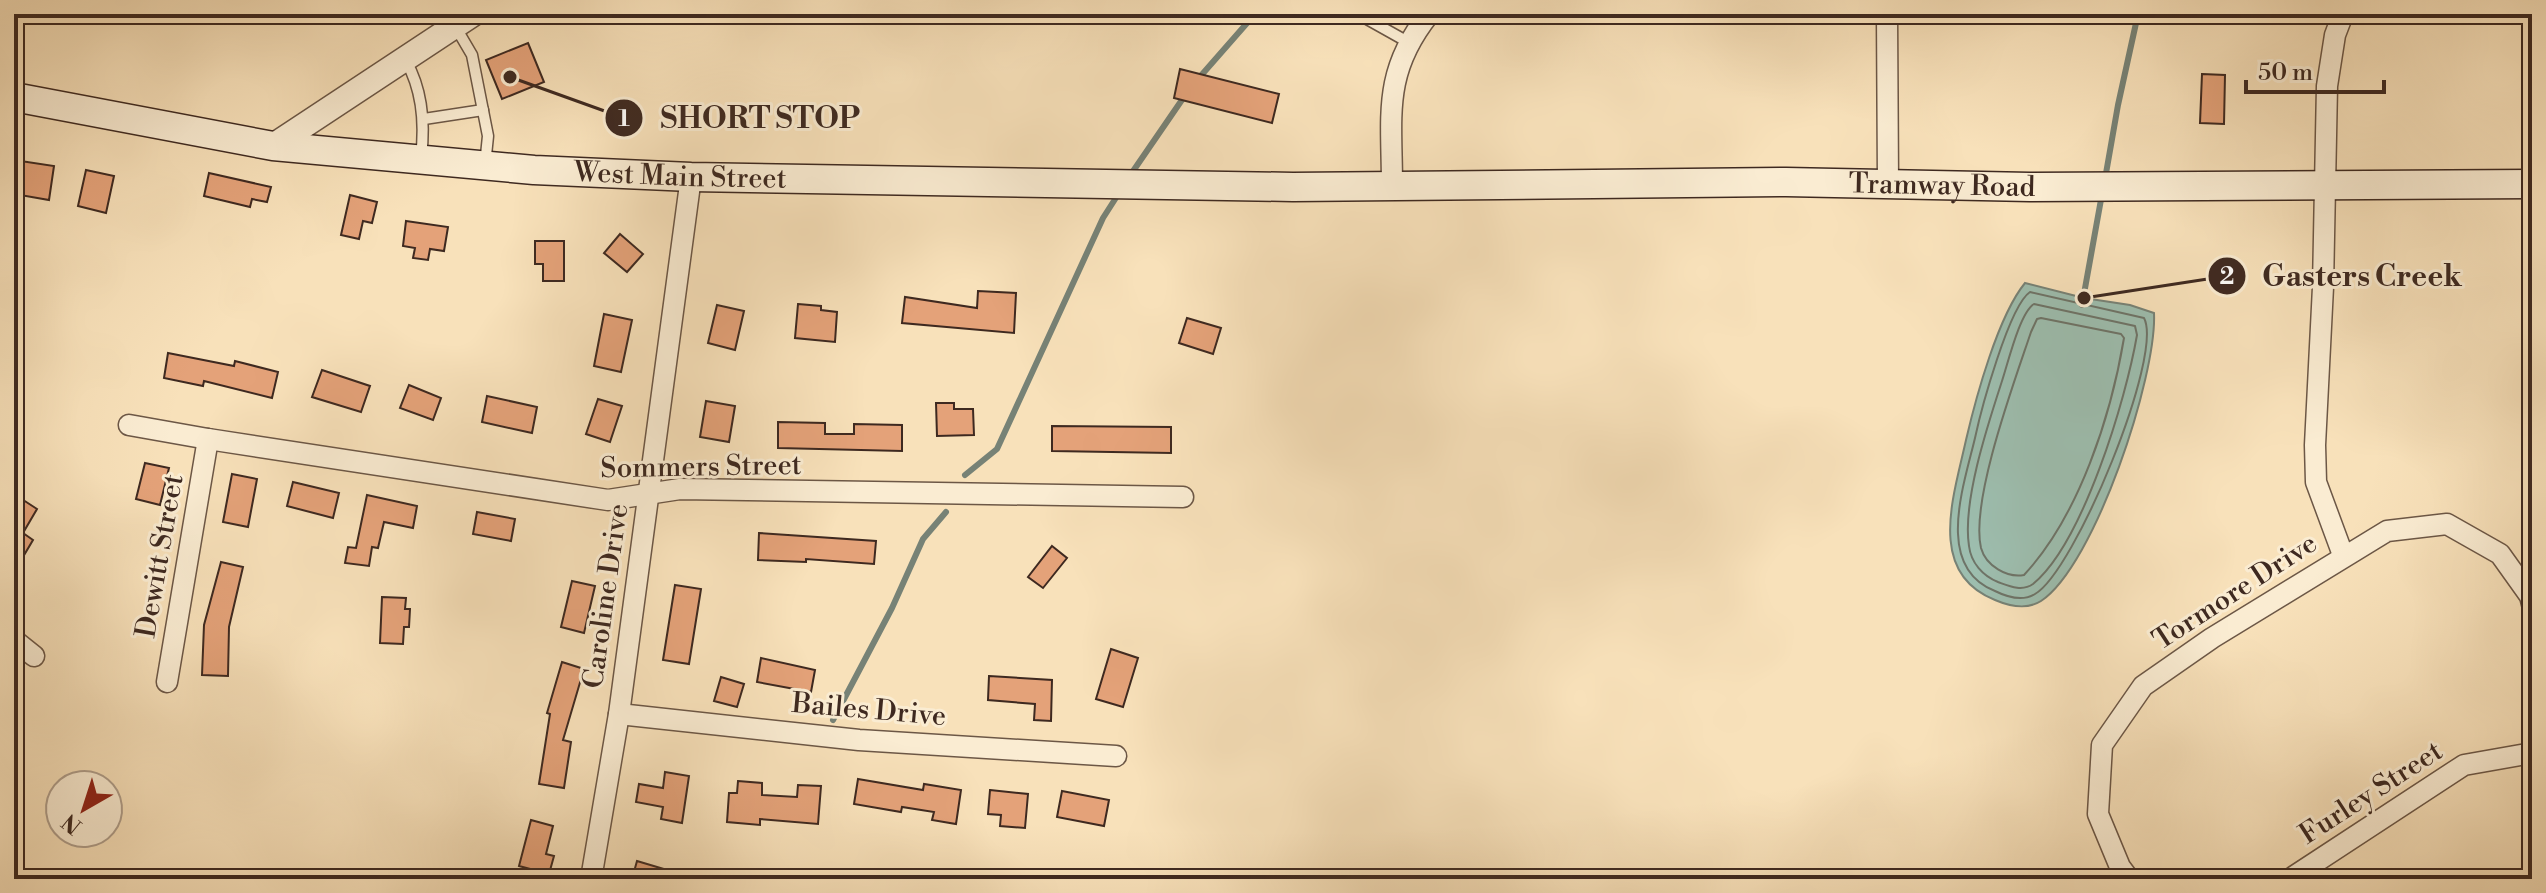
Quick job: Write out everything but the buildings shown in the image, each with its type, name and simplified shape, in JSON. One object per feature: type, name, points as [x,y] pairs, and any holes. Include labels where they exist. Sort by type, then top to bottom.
[{"type":"main road","name":"West Main Street","points":[[14,97],[273,146],[485,165],[691,177],[1353,186]]},
{"type":"main road","name":"Tramway Road","points":[[1353,186],[1786,182],[2030,187],[2532,184]]},
{"type":"street","points":[[1392,186],[1395,76],[1408,42],[1429,14]]},
{"type":"street","points":[[1887,14],[1888,184]]},
{"type":"street","points":[[2343,14],[2335,35],[2327,86],[2315,445],[2316,482],[2343,555]]},
{"type":"street","points":[[273,146],[464,20]]},
{"type":"street","name":"Caroline Drive","points":[[591,879],[619,714],[691,177]]},
{"type":"street","name":"Sommers Street","points":[[129,425],[608,500],[680,489],[1183,497]]},
{"type":"street","name":"Dewitt Street","points":[[167,682],[208,439]]},
{"type":"street","name":"Tormore Drive","points":[[2129,879],[2120,867],[2098,814],[2102,745],[2143,686],[2212,638],[2343,555],[2387,531],[2447,524],[2500,554],[2530,596],[2532,604]]},
{"type":"street","points":[[14,640],[34,656]]},
{"type":"street","name":"Bailes Drive","points":[[619,714],[859,740],[1116,756]]},
{"type":"street","name":"Furley Street","points":[[2290,879],[2464,765],[2532,753]]},
{"type":"lane","points":[[1358,14],[1408,42]]},
{"type":"lane","points":[[464,20],[488,136],[485,165]]},
{"type":"lane","points":[[405,59],[413,73],[424,119],[421,159]]},
{"type":"lane","points":[[424,119],[483,110]]},
{"type":"water","points":[[2025,283],[2154,313],[2152,342],[2134,422],[2101,511],[2082,550],[2061,581],[2041,601],[2024,606],[2000,602],[1973,588],[1960,571],[1952,552],[1950,530],[1956,484],[1982,380],[2006,315]]},
{"type":"waterway","points":[[1198,79],[1255,14]]},
{"type":"waterway","points":[[2105,179],[2138,14]]},
{"type":"waterway","points":[[1129,177],[1186,94]]},
{"type":"waterway","points":[[965,475],[997,449],[1103,218],[1119,193]]},
{"type":"waterway","points":[[2082,305],[2102,194]]},
{"type":"waterway","points":[[833,720],[892,608],[923,539],[946,512]]},
{"type":"place","name":"SHORT STOP","points":[[510,77]]},
{"type":"place","name":"Gasters Creek","points":[[2084,298]]}]
